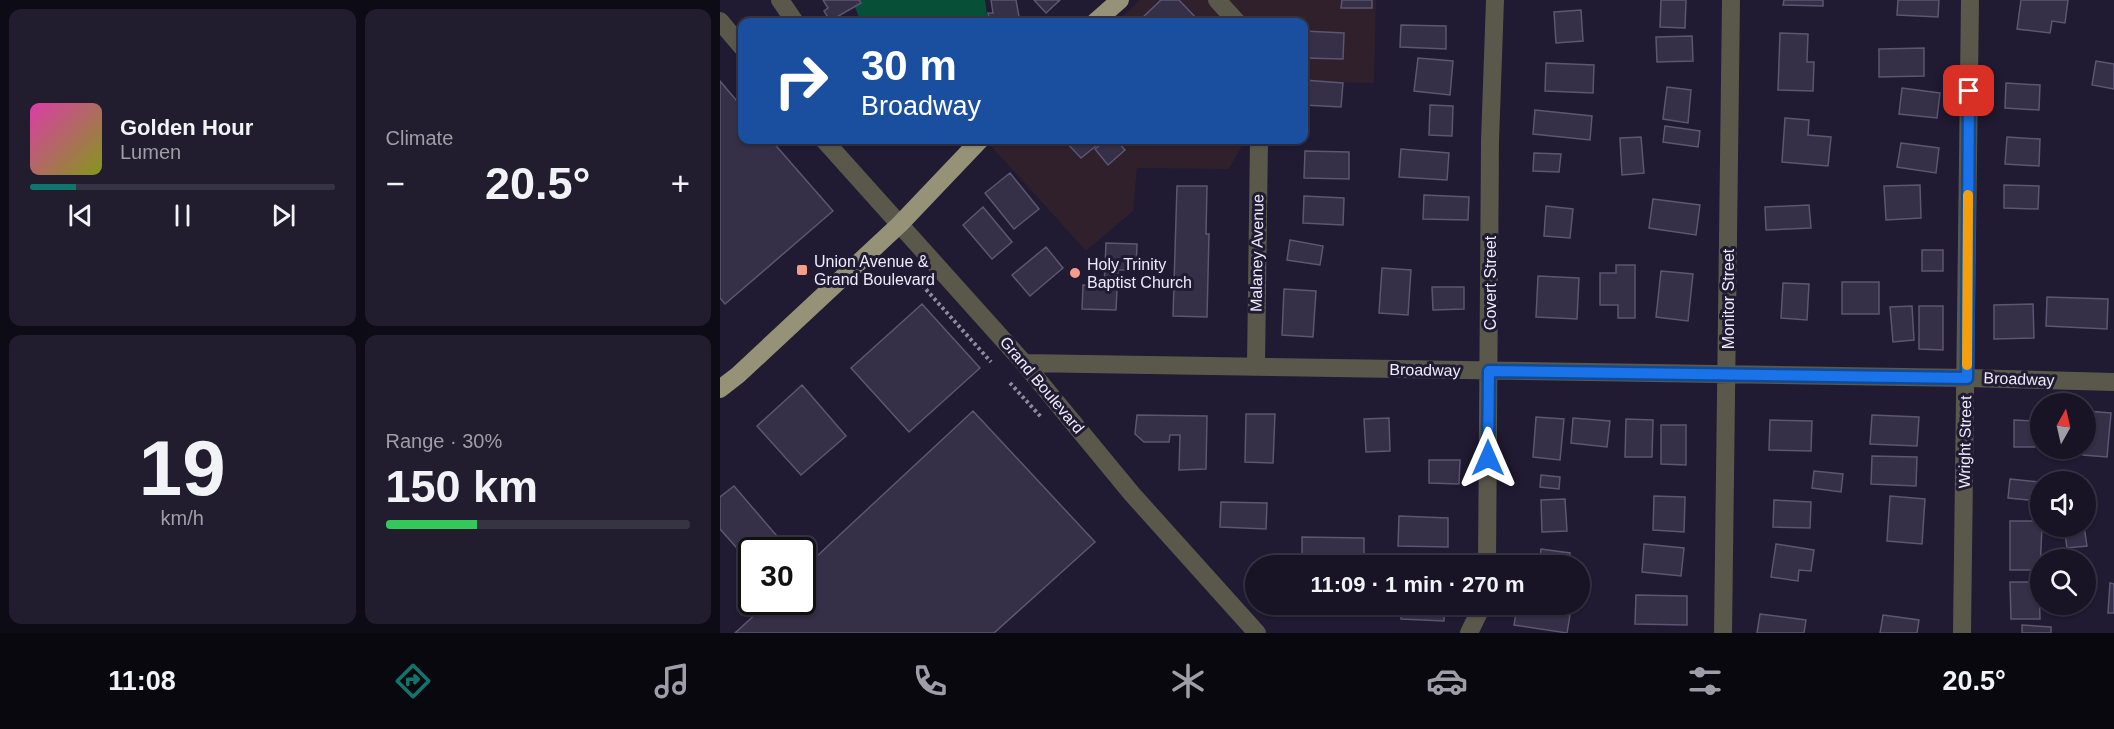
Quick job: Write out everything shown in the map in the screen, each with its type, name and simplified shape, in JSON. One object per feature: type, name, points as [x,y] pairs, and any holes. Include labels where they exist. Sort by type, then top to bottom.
[{"type":"main road","points":[[1100,18],[1120,0]]},
{"type":"main road","points":[[720,389],[738,375],[900,224],[976,144]]},
{"type":"street","points":[[780,0],[792,18]]},
{"type":"street","points":[[1217,0],[1234,18]]},
{"type":"street","name":"Covert Street","points":[[1487,555],[1490,141],[1495,0]]},
{"type":"street","name":"Monitor Street","points":[[1724,633],[1731,0]]},
{"type":"street","name":"Wright Street","points":[[1962,633],[1970,0]]},
{"type":"street","points":[[720,21],[738,42]]},
{"type":"street","name":"Grand Boulevard","points":[[828,144],[1024,363],[1132,494],[1257,633]]},
{"type":"street","name":"Malaney Avenue","points":[[1256,366],[1259,144]]},
{"type":"street","name":"Broadway","points":[[1024,363],[2114,382]]},
{"type":"street","points":[[1469,633],[1478,615]]},
{"type":"path","points":[[914,276],[991,362]]},
{"type":"shaded area","points":[[1140,0],[1376,0],[1374,83],[1308,82],[1308,18],[1121,18]]},
{"type":"shaded area","points":[[1243,144],[1229,169],[1137,168],[1133,211],[1086,251],[990,145]]},
{"type":"green space","points":[[852,0],[985,0],[987,18],[859,18]]},
{"type":"building","points":[[823,0],[859,0],[861,3],[835,18],[828,18],[824,11],[828,8]]},
{"type":"building","points":[[991,0],[1016,0],[1019,18],[989,18],[988,13],[993,13]]},
{"type":"building","points":[[1034,0],[1060,0],[1046,13]]},
{"type":"building","points":[[1161,0],[1179,0],[1196,18],[1142,18]]},
{"type":"building","points":[[1342,0],[1372,0],[1372,8],[1341,8]]},
{"type":"building","points":[[1661,0],[1686,0],[1685,28],[1660,27]]},
{"type":"building","points":[[1784,0],[1823,0],[1823,6],[1783,5]]},
{"type":"building","points":[[1898,0],[1939,0],[1938,17],[1897,15]]},
{"type":"building","points":[[2021,0],[2068,0],[2065,23],[2052,21],[2050,33],[2017,29]]},
{"type":"building","points":[[1581,10],[1583,41],[1556,43],[1554,12]]},
{"type":"building","points":[[1401,25],[1446,26],[1446,49],[1400,47]]},
{"type":"building","points":[[1308,31],[1344,33],[1343,59],[1308,58]]},
{"type":"building","points":[[1780,33],[1808,34],[1807,62],[1814,62],[1813,91],[1778,90]]},
{"type":"building","points":[[1692,36],[1693,61],[1657,62],[1656,37]]},
{"type":"building","points":[[1924,48],[1924,76],[1879,77],[1879,49]]},
{"type":"building","points":[[1418,58],[1453,61],[1450,95],[1414,91]]},
{"type":"building","points":[[2096,61],[2114,64],[2114,89],[2092,85]]},
{"type":"building","points":[[1546,63],[1594,65],[1593,93],[1545,91]]},
{"type":"building","points":[[1308,80],[1343,83],[1341,107],[1308,105]]},
{"type":"building","points":[[720,81],[738,102],[738,144],[774,144],[833,211],[725,304],[720,298]]},
{"type":"building","points":[[2006,83],[2040,85],[2039,110],[2005,108]]},
{"type":"building","points":[[1667,87],[1691,90],[1688,123],[1663,119]]},
{"type":"building","points":[[1902,88],[1940,93],[1937,118],[1899,114]]},
{"type":"building","points":[[1430,105],[1453,106],[1452,136],[1429,135]]},
{"type":"building","points":[[1535,110],[1592,116],[1590,140],[1533,134]]},
{"type":"building","points":[[1785,118],[1809,120],[1808,135],[1831,137],[1828,166],[1782,162]]},
{"type":"building","points":[[1665,126],[1700,131],[1698,147],[1663,142]]},
{"type":"building","points":[[1641,137],[1644,173],[1622,175],[1620,138]]},
{"type":"building","points":[[2007,137],[2040,139],[2039,166],[2005,164]]},
{"type":"building","points":[[1901,143],[1939,148],[1936,173],[1897,167]]},
{"type":"building","points":[[1068,144],[1097,145],[1081,158]]},
{"type":"building","points":[[1101,144],[1120,144],[1125,150],[1108,165],[1095,149]]},
{"type":"building","points":[[1401,149],[1449,153],[1447,180],[1399,177]]},
{"type":"building","points":[[1305,151],[1349,152],[1349,179],[1304,178]]},
{"type":"building","points":[[1534,153],[1561,154],[1559,172],[1533,171]]},
{"type":"building","points":[[1010,173],[1039,209],[1014,229],[985,193]]},
{"type":"building","points":[[1920,185],[1921,218],[1886,220],[1884,186]]},
{"type":"building","points":[[2004,185],[2039,186],[2038,209],[2004,208]]},
{"type":"building","points":[[1177,186],[1207,186],[1206,234],[1209,234],[1207,317],[1173,316]]},
{"type":"building","points":[[1424,195],[1469,197],[1468,220],[1423,219]]},
{"type":"building","points":[[1304,196],[1344,198],[1343,225],[1303,223]]},
{"type":"building","points":[[1653,199],[1700,205],[1696,235],[1649,228]]},
{"type":"building","points":[[1809,205],[1811,228],[1766,230],[1765,207]]},
{"type":"building","points":[[1546,206],[1573,209],[1570,238],[1544,236]]},
{"type":"building","points":[[983,207],[1012,242],[992,259],[963,225]]},
{"type":"building","points":[[1290,240],[1323,246],[1320,265],[1287,260]]},
{"type":"building","points":[[1106,243],[1137,244],[1136,270],[1118,270],[1116,310],[1082,309],[1083,285],[1104,286]]},
{"type":"building","points":[[1046,247],[1063,268],[1030,296],[1012,275]]},
{"type":"building","points":[[1922,250],[1943,250],[1943,271],[1922,271]]},
{"type":"building","points":[[1616,265],[1635,265],[1635,318],[1618,318],[1618,305],[1600,305],[1600,273],[1616,273]]},
{"type":"building","points":[[1382,268],[1411,270],[1408,315],[1379,313]]},
{"type":"building","points":[[1661,271],[1693,274],[1688,321],[1656,317]]},
{"type":"building","points":[[1538,276],[1579,278],[1577,319],[1536,317]]},
{"type":"building","points":[[1842,282],[1879,282],[1879,314],[1842,314]]},
{"type":"building","points":[[1783,283],[1809,284],[1807,320],[1781,318]]},
{"type":"building","points":[[1432,287],[1464,287],[1464,309],[1433,310]]},
{"type":"building","points":[[1284,289],[1316,291],[1313,337],[1282,335]]},
{"type":"building","points":[[2047,297],[2108,299],[2107,329],[2046,326]]},
{"type":"building","points":[[922,304],[980,368],[909,432],[851,368]]},
{"type":"building","points":[[2033,304],[2034,338],[1994,339],[1994,305]]},
{"type":"building","points":[[1912,306],[1914,340],[1893,342],[1890,307]]},
{"type":"building","points":[[1919,306],[1943,306],[1943,350],[1919,349]]},
{"type":"building","points":[[802,385],[846,436],[801,475],[757,426]]},
{"type":"building","points":[[973,411],[1095,542],[994,633],[735,633],[755,615],[816,615],[816,557]]},
{"type":"building","points":[[2096,412],[2111,413],[2107,457],[2096,456]]},
{"type":"building","points":[[1246,414],[1275,414],[1273,463],[1245,462]]},
{"type":"building","points":[[1137,415],[1207,416],[1206,469],[1179,470],[1180,435],[1170,435],[1169,442],[1144,442],[1135,434]]},
{"type":"building","points":[[1872,415],[1919,417],[1917,446],[1870,444]]},
{"type":"building","points":[[1536,417],[1564,419],[1560,460],[1533,457]]},
{"type":"building","points":[[1389,418],[1390,451],[1366,452],[1364,419]]},
{"type":"building","points":[[1573,418],[1610,421],[1607,447],[1571,443]]},
{"type":"building","points":[[1626,419],[1653,420],[1652,457],[1625,457]]},
{"type":"building","points":[[1770,420],[1812,421],[1811,451],[1769,450]]},
{"type":"building","points":[[2014,420],[2030,421],[2030,447],[2014,447]]},
{"type":"building","points":[[1661,425],[1686,425],[1686,465],[1661,464]]},
{"type":"building","points":[[1872,456],[1917,457],[1916,486],[1871,484]]},
{"type":"building","points":[[1429,460],[1460,460],[1459,484],[1429,483]]},
{"type":"building","points":[[1814,471],[1843,474],[1841,492],[1812,488]]},
{"type":"building","points":[[1541,475],[1560,477],[1559,489],[1540,487]]},
{"type":"building","points":[[2010,479],[2030,481],[2030,500],[2008,498]]},
{"type":"building","points":[[734,486],[778,537],[738,537],[738,549],[720,529],[720,497]]},
{"type":"building","points":[[1654,496],[1685,497],[1684,532],[1653,530]]},
{"type":"building","points":[[1890,496],[1925,499],[1922,544],[1887,541]]},
{"type":"building","points":[[1565,499],[1567,531],[1542,532],[1541,500]]},
{"type":"building","points":[[1774,500],[1811,502],[1810,528],[1773,527]]},
{"type":"building","points":[[1221,502],[1267,503],[1266,529],[1220,527]]},
{"type":"building","points":[[1399,516],[1448,518],[1448,547],[1398,546]]},
{"type":"building","points":[[2010,521],[2030,521],[2030,537],[2042,537],[2041,549],[2030,549],[2030,570],[2010,570]]},
{"type":"building","points":[[1302,537],[1364,538],[1364,555],[1302,555]]},
{"type":"building","points":[[2066,537],[2086,537],[2087,546],[2067,548]]},
{"type":"building","points":[[1644,544],[1684,548],[1681,576],[1642,572]]},
{"type":"building","points":[[1776,544],[1814,550],[1811,571],[1799,570],[1798,581],[1771,577]]},
{"type":"building","points":[[1541,549],[1570,553],[1570,555],[1540,555]]},
{"type":"building","points":[[2010,582],[2030,582],[2030,615],[2040,615],[2040,619],[2011,619]]},
{"type":"building","points":[[2110,583],[2114,584],[2114,613],[2108,613]]},
{"type":"building","points":[[1636,595],[1687,596],[1687,625],[1635,624]]},
{"type":"building","points":[[1760,614],[1806,620],[1804,633],[1757,633]]},
{"type":"building","points":[[1401,615],[1444,615],[1444,621],[1401,619]]},
{"type":"building","points":[[1516,615],[1570,615],[1567,633],[1514,625]]},
{"type":"building","points":[[1883,615],[1919,620],[1917,633],[1880,633]]},
{"type":"building","points":[[2022,625],[2051,627],[2051,633],[2022,633]]},
{"type":"slow traffic","points":[[1967,365],[1968,195]]},
{"type":"place","name":"Union Avenue & Grand Boulevard","points":[[802,270]]},
{"type":"place","name":"Holy Trinity Baptist Church","points":[[1075,273]]},
{"type":"route","points":[[1488,458],[1489,371],[1967,378],[1969,91]]}]
